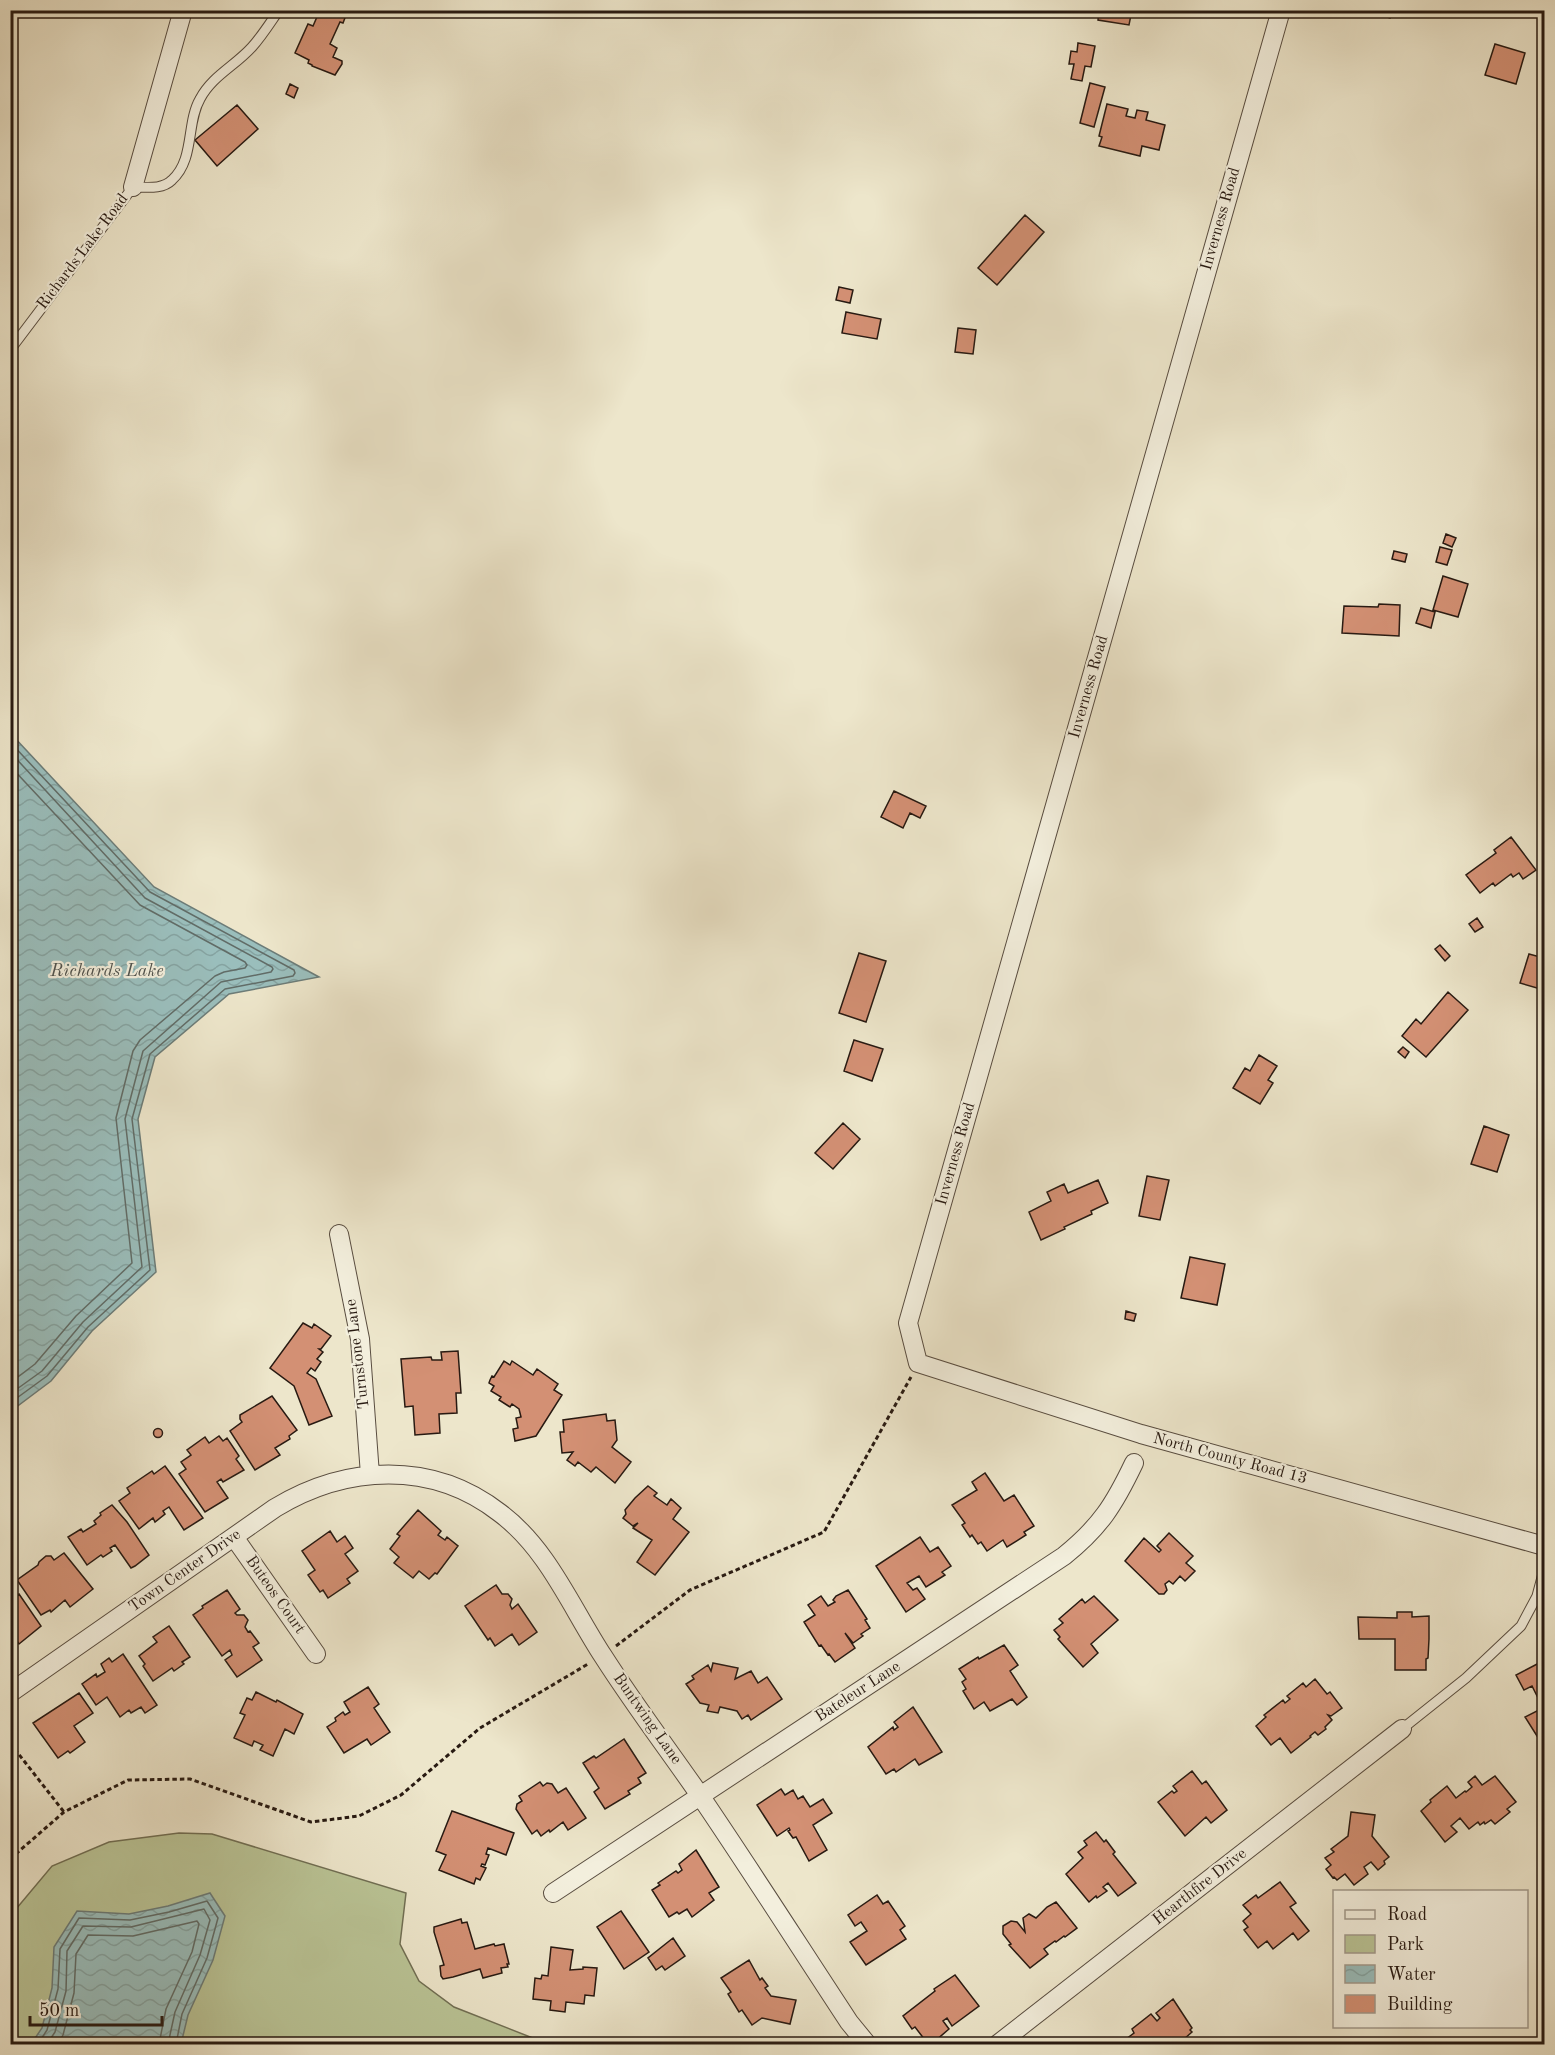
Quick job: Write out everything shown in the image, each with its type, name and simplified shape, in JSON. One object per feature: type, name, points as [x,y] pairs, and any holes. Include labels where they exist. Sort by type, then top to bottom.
[{"type":"street","name":"Richards Lake Road","points":[[133,187],[183,10]]},
{"type":"street","name":"Inverness Road","points":[[918,1364],[908,1323],[1281,10]]},
{"type":"street","name":"Turnstone Lane","points":[[339,1234],[360,1339],[370,1475]]},
{"type":"street","name":"North County Road 13","points":[[918,1364],[1141,1434],[1545,1546]]},
{"type":"street","name":"Bateleur Lane","points":[[553,1893],[1064,1556],[1084,1540],[1103,1519],[1117,1498],[1134,1463]]},
{"type":"street","name":"Buntwing Lane","points":[[370,1475],[394,1474],[420,1477],[449,1485],[500,1512],[520,1529],[542,1555],[602,1656],[700,1796],[849,2022],[867,2044]]},
{"type":"street","name":"Town Center Drive","points":[[10,1693],[296,1495],[344,1478],[370,1475]]},
{"type":"street","name":"Buteos Court","points":[[234,1537],[315,1654]]},
{"type":"street","name":"Hearthfire Drive","points":[[999,2044],[1402,1729]]},
{"type":"lane","points":[[133,187],[157,187],[172,181],[188,149],[198,100],[223,71],[251,48],[279,10]]},
{"type":"lane","name":"Richards Lake Road","points":[[10,350],[133,187]]},
{"type":"lane","points":[[1402,1729],[1466,1678],[1521,1626],[1538,1596],[1545,1570]]},
{"type":"path","points":[[10,1859],[64,1812],[128,1780],[190,1779],[311,1822],[359,1816],[401,1795],[480,1728],[602,1656],[690,1590],[824,1532],[918,1364]]},
{"type":"path","points":[[10,1743],[64,1812]]},
{"type":"green space","points":[[179,1833],[212,1834],[406,1893],[400,1944],[419,1981],[454,2007],[548,2044],[11,2044],[11,1915],[52,1866],[109,1842]]},
{"type":"water","name":"Richards Lake","points":[[10,736],[13,736],[154,887],[319,977],[229,994],[155,1057],[138,1119],[156,1272],[92,1331],[51,1381],[11,1411]]},
{"type":"water","points":[[210,1893],[225,1916],[213,1960],[188,2015],[181,2044],[31,2044],[42,2028],[52,1988],[54,1947],[77,1911],[129,1914],[168,1906]]},
{"type":"building","points":[[320,10],[348,10],[330,44],[337,48],[333,57],[342,61],[335,75],[312,66],[308,63],[309,60],[295,53],[308,24],[313,26]]},
{"type":"building","points":[[1099,10],[1132,10],[1129,25],[1098,20]]},
{"type":"building","points":[[1376,10],[1392,10],[1390,18],[1376,13]]},
{"type":"building","points":[[1078,43],[1095,46],[1091,67],[1085,66],[1082,81],[1071,79],[1074,64],[1069,64],[1071,51],[1077,52]]},
{"type":"building","points":[[1495,44],[1525,53],[1516,84],[1485,75]]},
{"type":"building","points":[[1090,83],[1105,87],[1094,127],[1080,123]]},
{"type":"building","points":[[290,84],[298,88],[294,98],[286,94]]},
{"type":"building","points":[[1107,104],[1128,109],[1126,116],[1135,118],[1137,110],[1148,112],[1146,120],[1165,125],[1159,150],[1142,146],[1140,156],[1099,146],[1102,137],[1099,136]]},
{"type":"building","points":[[237,105],[258,129],[217,166],[195,140]]},
{"type":"building","points":[[1025,215],[1044,232],[997,285],[978,268]]},
{"type":"building","points":[[839,287],[853,290],[850,303],[836,300]]},
{"type":"building","points":[[846,312],[881,319],[877,339],[842,333]]},
{"type":"building","points":[[958,328],[976,330],[973,354],[955,352]]},
{"type":"building","points":[[1446,534],[1456,538],[1452,547],[1443,543]]},
{"type":"building","points":[[1440,547],[1452,550],[1447,565],[1436,562]]},
{"type":"building","points":[[1394,551],[1407,554],[1405,562],[1392,559]]},
{"type":"building","points":[[1443,576],[1468,584],[1458,617],[1433,610]]},
{"type":"building","points":[[1379,604],[1400,605],[1399,636],[1342,633],[1344,606],[1378,607]]},
{"type":"building","points":[[1421,608],[1435,612],[1431,628],[1416,623]]},
{"type":"building","points":[[894,791],[926,806],[920,818],[910,813],[903,828],[881,817]]},
{"type":"building","points":[[1511,837],[1536,870],[1523,879],[1519,873],[1513,877],[1511,874],[1495,886],[1493,883],[1480,893],[1466,875],[1496,853],[1494,850]]},
{"type":"building","points":[[1477,918],[1483,927],[1475,932],[1469,924]]},
{"type":"building","points":[[1440,945],[1450,956],[1445,961],[1435,949]]},
{"type":"building","points":[[859,953],[886,961],[866,1022],[839,1013]]},
{"type":"building","points":[[1529,954],[1544,958],[1544,990],[1520,983]]},
{"type":"building","points":[[1448,992],[1468,1010],[1426,1057],[1402,1036],[1416,1019],[1421,1024]]},
{"type":"building","points":[[854,1040],[883,1049],[872,1081],[844,1071]]},
{"type":"building","points":[[1403,1047],[1409,1052],[1405,1058],[1398,1052]]},
{"type":"building","points":[[1259,1055],[1277,1066],[1268,1080],[1273,1083],[1260,1104],[1233,1088],[1245,1068],[1250,1071]]},
{"type":"building","points":[[843,1123],[860,1139],[833,1169],[815,1153]]},
{"type":"building","points":[[1484,1126],[1509,1135],[1497,1172],[1471,1164]]},
{"type":"building","points":[[1147,1176],[1169,1180],[1160,1220],[1139,1216]]},
{"type":"building","points":[[1098,1180],[1108,1203],[1091,1211],[1092,1214],[1064,1227],[1065,1229],[1041,1240],[1029,1212],[1051,1201],[1047,1192],[1064,1184],[1068,1193]]},
{"type":"building","points":[[1190,1257],[1225,1264],[1217,1305],[1181,1298]]},
{"type":"building","points":[[1126,1311],[1136,1314],[1134,1321],[1125,1319]]},
{"type":"building","points":[[303,1323],[312,1328],[314,1324],[331,1336],[319,1349],[323,1352],[317,1359],[321,1362],[315,1371],[311,1368],[307,1373],[316,1379],[332,1416],[309,1425],[294,1386],[270,1368]]},
{"type":"building","points":[[458,1351],[461,1393],[456,1393],[457,1413],[439,1414],[440,1433],[415,1435],[413,1406],[405,1407],[401,1359],[431,1357],[432,1360],[442,1360],[441,1352]]},
{"type":"building","points":[[504,1361],[510,1365],[512,1361],[533,1375],[537,1369],[558,1384],[554,1390],[562,1395],[536,1436],[515,1441],[513,1429],[518,1428],[516,1418],[521,1417],[519,1409],[512,1404],[510,1407],[499,1400],[501,1397],[491,1391],[494,1386],[489,1383],[490,1380]]},
{"type":"building","points":[[272,1396],[297,1430],[289,1436],[290,1439],[275,1448],[280,1455],[255,1470],[230,1431],[242,1422],[240,1415]]},
{"type":"building","points":[[606,1414],[607,1421],[615,1420],[617,1440],[612,1447],[631,1462],[615,1483],[596,1467],[591,1472],[578,1462],[575,1466],[567,1460],[573,1452],[562,1453],[560,1432],[564,1432],[563,1420]]},
{"type":"building","points":[[158,1429],[162,1433],[158,1437],[154,1433]]},
{"type":"building","points":[[219,1436],[223,1441],[227,1438],[239,1456],[236,1459],[244,1470],[223,1482],[221,1479],[217,1482],[228,1498],[205,1512],[179,1474],[186,1469],[181,1462],[191,1455],[187,1450],[205,1437],[209,1443]]},
{"type":"building","points":[[165,1466],[203,1518],[184,1530],[169,1507],[163,1511],[165,1514],[155,1522],[153,1518],[139,1529],[119,1501],[130,1493],[127,1488],[152,1471],[154,1474]]},
{"type":"building","points":[[985,1473],[1004,1501],[1014,1495],[1034,1526],[1024,1532],[1026,1535],[1007,1547],[1003,1540],[987,1551],[981,1542],[978,1544],[972,1535],[970,1537],[962,1525],[965,1523],[952,1505],[977,1490],[972,1482]]},
{"type":"building","points":[[648,1486],[657,1493],[654,1496],[667,1505],[671,1499],[681,1508],[673,1519],[689,1532],[655,1575],[637,1562],[652,1540],[633,1528],[638,1523],[633,1526],[623,1518],[626,1514],[625,1510]]},
{"type":"building","points":[[112,1505],[127,1522],[149,1555],[131,1568],[115,1545],[110,1548],[112,1551],[103,1557],[101,1555],[87,1565],[68,1537],[96,1524],[94,1521],[101,1515],[100,1513]]},
{"type":"building","points":[[418,1510],[441,1531],[438,1535],[445,1540],[447,1537],[458,1546],[437,1574],[435,1573],[429,1579],[419,1571],[413,1578],[394,1563],[399,1557],[390,1549],[400,1536],[397,1534]]},
{"type":"building","points":[[330,1531],[337,1542],[345,1536],[353,1548],[345,1554],[358,1571],[347,1579],[350,1583],[328,1598],[323,1590],[320,1592],[308,1575],[315,1570],[302,1551]]},
{"type":"building","points":[[1169,1533],[1193,1556],[1186,1563],[1195,1571],[1185,1581],[1180,1576],[1173,1584],[1169,1581],[1165,1584],[1167,1590],[1164,1594],[1159,1594],[1125,1561],[1144,1538],[1159,1552],[1161,1550],[1157,1546]]},
{"type":"building","points":[[920,1537],[930,1552],[938,1547],[951,1566],[942,1572],[945,1575],[926,1587],[919,1576],[907,1583],[913,1590],[917,1588],[925,1599],[906,1612],[876,1566]]},
{"type":"building","points":[[64,1553],[93,1589],[70,1607],[65,1600],[51,1612],[50,1610],[41,1615],[17,1580],[38,1565],[46,1556],[51,1556],[54,1560]]},
{"type":"building","points":[[496,1585],[502,1594],[508,1594],[512,1599],[510,1605],[512,1609],[518,1604],[537,1632],[519,1645],[512,1634],[495,1646],[490,1638],[488,1640],[465,1606]]},
{"type":"building","points":[[227,1590],[240,1609],[235,1613],[244,1615],[248,1620],[245,1627],[259,1643],[253,1647],[262,1660],[237,1677],[225,1660],[232,1655],[230,1650],[222,1656],[193,1615],[203,1608],[202,1606]]},
{"type":"building","points":[[848,1590],[867,1619],[865,1620],[870,1628],[853,1643],[845,1633],[855,1648],[835,1662],[821,1645],[819,1646],[804,1622],[815,1615],[808,1605],[821,1596],[828,1606],[835,1602],[833,1600],[836,1596]]},
{"type":"building","points":[[19,1594],[41,1626],[19,1644],[13,1635],[10,1637],[10,1598]]},
{"type":"building","points":[[1094,1596],[1118,1620],[1091,1644],[1098,1653],[1083,1667],[1058,1639],[1060,1637],[1054,1630],[1063,1623],[1059,1619],[1082,1599],[1085,1603]]},
{"type":"building","points":[[1397,1612],[1412,1612],[1412,1617],[1429,1616],[1426,1670],[1395,1670],[1395,1639],[1359,1639],[1358,1617],[1397,1618]]},
{"type":"building","points":[[169,1626],[190,1657],[174,1671],[172,1668],[153,1681],[139,1656],[157,1642],[153,1637]]},
{"type":"building","points":[[1004,1645],[1018,1665],[1010,1671],[1027,1697],[1017,1705],[1012,1699],[990,1711],[984,1702],[974,1709],[963,1691],[966,1689],[962,1682],[966,1679],[959,1669]]},
{"type":"building","points":[[123,1654],[157,1705],[145,1713],[141,1707],[131,1713],[129,1710],[120,1717],[107,1697],[96,1705],[82,1684],[96,1674],[97,1677],[105,1672],[101,1664],[109,1658],[112,1662]]},
{"type":"building","points":[[1541,1662],[1544,1663],[1544,1733],[1537,1736],[1525,1717],[1543,1708],[1532,1686],[1524,1690],[1516,1675]]},
{"type":"building","points":[[713,1663],[738,1668],[735,1679],[751,1671],[758,1683],[767,1677],[782,1699],[751,1720],[748,1715],[742,1719],[737,1711],[720,1707],[718,1713],[707,1711],[709,1705],[700,1703],[686,1684],[694,1679],[692,1676],[708,1665],[711,1671]]},
{"type":"building","points":[[1315,1679],[1327,1694],[1330,1692],[1342,1708],[1331,1716],[1328,1715],[1332,1720],[1325,1727],[1326,1729],[1318,1735],[1315,1732],[1291,1753],[1280,1738],[1271,1745],[1256,1726],[1266,1717],[1264,1715],[1283,1700],[1285,1703],[1290,1699],[1287,1696],[1303,1683],[1306,1687]]},
{"type":"building","points":[[368,1687],[379,1704],[374,1708],[390,1732],[371,1745],[367,1739],[344,1753],[327,1727],[343,1712],[345,1715],[350,1712],[344,1702]]},
{"type":"building","points":[[256,1692],[303,1714],[294,1734],[285,1729],[273,1756],[260,1750],[263,1745],[254,1741],[252,1746],[234,1738],[245,1715],[240,1713],[247,1698],[252,1700]]},
{"type":"building","points":[[79,1693],[93,1713],[74,1726],[85,1742],[70,1753],[68,1751],[58,1758],[33,1723]]},
{"type":"building","points":[[913,1707],[942,1752],[919,1765],[915,1759],[896,1772],[894,1769],[886,1774],[868,1747],[893,1727],[894,1730],[898,1727],[894,1722]]},
{"type":"building","points":[[624,1739],[646,1773],[638,1778],[641,1783],[628,1791],[630,1794],[605,1809],[594,1792],[599,1788],[583,1763],[594,1756],[596,1758]]},
{"type":"building","points":[[1192,1771],[1202,1784],[1206,1781],[1227,1810],[1211,1823],[1206,1817],[1185,1836],[1158,1802],[1172,1791],[1174,1793],[1177,1791],[1173,1786]]},
{"type":"building","points":[[1475,1776],[1482,1785],[1495,1776],[1516,1802],[1507,1809],[1510,1812],[1495,1824],[1491,1820],[1480,1825],[1478,1822],[1469,1829],[1460,1818],[1451,1826],[1457,1832],[1445,1842],[1421,1811],[1447,1786],[1456,1798],[1466,1792],[1472,1787],[1468,1782]]},
{"type":"building","points":[[540,1782],[543,1786],[547,1783],[552,1784],[558,1793],[566,1788],[586,1818],[568,1830],[563,1822],[541,1836],[537,1830],[532,1834],[516,1809],[517,1804],[522,1801],[519,1796]]},
{"type":"building","points":[[781,1789],[785,1795],[793,1790],[798,1799],[803,1796],[810,1807],[823,1799],[832,1813],[813,1825],[827,1850],[809,1861],[796,1837],[793,1838],[788,1831],[789,1828],[777,1836],[757,1805]]},
{"type":"building","points":[[452,1811],[514,1833],[506,1855],[488,1848],[486,1854],[489,1855],[485,1865],[481,1866],[486,1868],[480,1880],[476,1878],[474,1884],[439,1870],[446,1855],[436,1851]]},
{"type":"building","points":[[1351,1812],[1375,1815],[1372,1836],[1389,1857],[1378,1870],[1371,1862],[1364,1867],[1368,1874],[1354,1885],[1345,1874],[1337,1880],[1333,1878],[1326,1869],[1331,1865],[1325,1858],[1334,1852],[1331,1849],[1348,1836]]},
{"type":"building","points":[[1096,1832],[1104,1842],[1106,1840],[1115,1852],[1113,1854],[1136,1883],[1118,1896],[1108,1883],[1103,1887],[1107,1891],[1089,1902],[1066,1874],[1083,1858],[1078,1852],[1087,1845],[1084,1841]]},
{"type":"building","points":[[696,1850],[719,1887],[709,1893],[714,1900],[692,1917],[687,1909],[669,1917],[652,1890],[676,1871],[678,1873],[682,1870],[679,1864]]},
{"type":"building","points":[[1280,1882],[1296,1903],[1290,1907],[1309,1931],[1298,1940],[1293,1933],[1273,1949],[1267,1941],[1258,1948],[1244,1930],[1248,1927],[1243,1921],[1251,1914],[1243,1905],[1256,1895],[1258,1898]]},
{"type":"building","points":[[877,1895],[883,1904],[888,1901],[905,1926],[900,1930],[906,1939],[866,1965],[850,1942],[867,1931],[861,1922],[855,1926],[848,1915]]},
{"type":"building","points":[[1056,1902],[1077,1928],[1044,1949],[1048,1954],[1030,1968],[1009,1945],[1011,1944],[1003,1934],[1003,1926],[1011,1921],[1017,1922],[1025,1932],[1023,1918],[1029,1914],[1036,1918]]},
{"type":"building","points":[[621,1911],[649,1952],[624,1969],[597,1927]]},
{"type":"building","points":[[461,1919],[462,1923],[467,1922],[475,1949],[504,1944],[509,1964],[507,1964],[508,1967],[501,1968],[502,1973],[483,1978],[480,1969],[443,1979],[440,1966],[444,1965],[434,1927]]},
{"type":"building","points":[[673,1938],[685,1956],[665,1970],[662,1966],[656,1970],[648,1958]]},
{"type":"building","points":[[551,1947],[573,1950],[570,1970],[583,1969],[583,1967],[597,1968],[594,1996],[585,1995],[584,2004],[566,2002],[565,2012],[550,2010],[551,2001],[533,1999],[535,1978],[541,1979],[542,1975],[548,1976]]},
{"type":"building","points":[[749,1960],[760,1980],[762,1978],[768,1986],[765,1988],[771,1996],[796,2000],[790,2024],[762,2018],[752,2025],[742,2010],[739,2012],[728,1994],[731,1992],[721,1978]]},
{"type":"building","points":[[955,1975],[979,2006],[952,2026],[947,2018],[943,2021],[949,2029],[928,2044],[915,2027],[912,2029],[903,2016],[935,1991],[934,1989]]},
{"type":"building","points":[[1173,1999],[1192,2028],[1190,2030],[1192,2032],[1183,2040],[1187,2044],[1131,2044],[1126,2039],[1134,2033],[1132,2029],[1151,2014],[1157,2021],[1160,2018],[1156,2013]]}]
